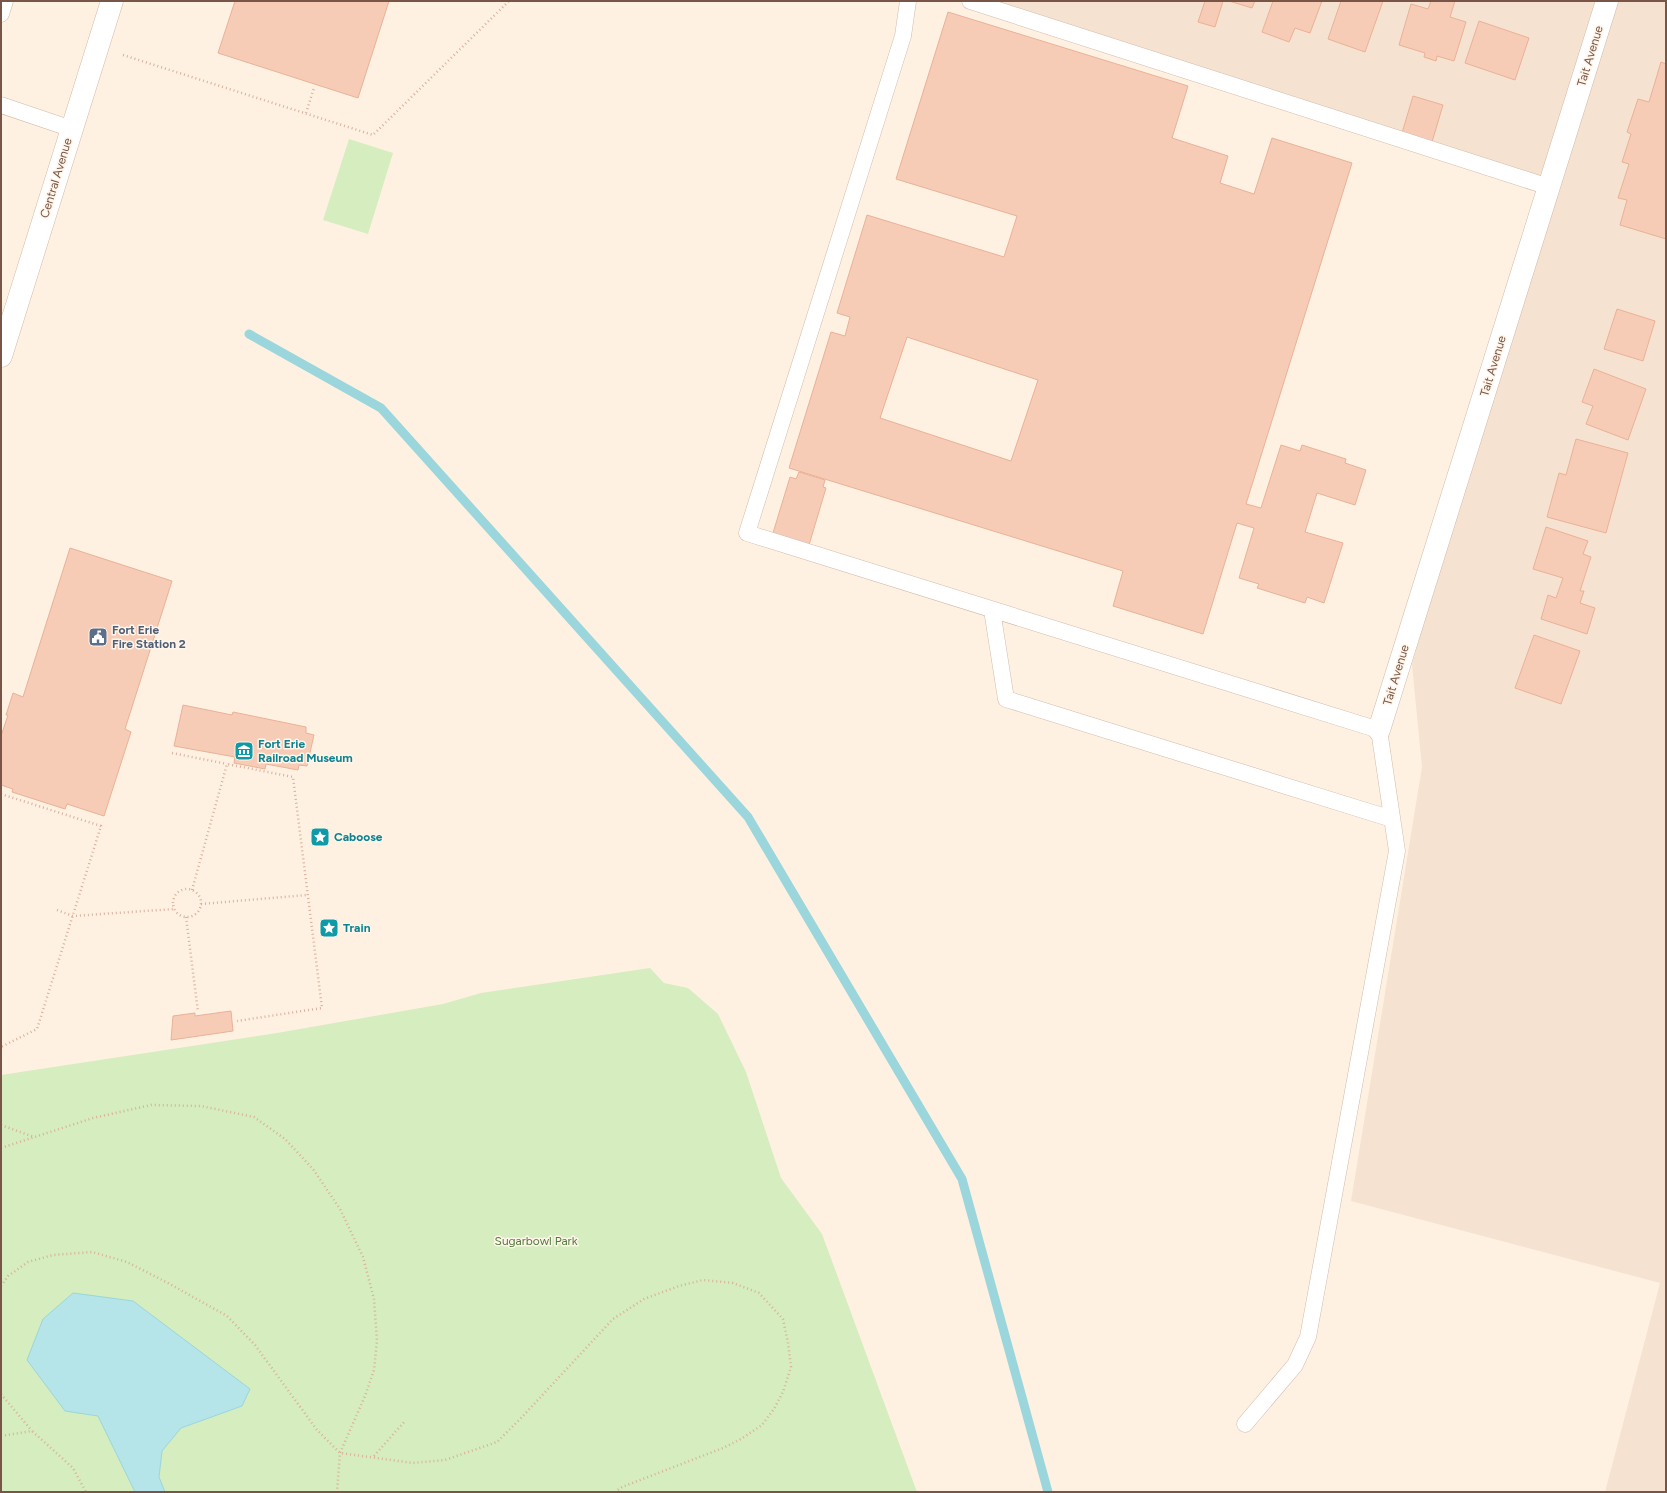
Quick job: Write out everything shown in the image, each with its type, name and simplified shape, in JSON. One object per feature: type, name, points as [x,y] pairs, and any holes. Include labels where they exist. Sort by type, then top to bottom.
[{"type":"street","name":"Central Avenue","points":[[1,356],[112,1]]},
{"type":"street","name":"Tait Avenue","points":[[1379,730],[1607,1]]},
{"type":"lane","points":[[1,14],[5,1]]},
{"type":"lane","points":[[908,1],[903,36],[748,532],[992,610],[1379,730],[1397,852],[1308,1337],[1296,1365],[1245,1424]]},
{"type":"lane","points":[[970,1],[1549,186]]},
{"type":"lane","points":[[1,105],[72,129]]},
{"type":"lane","points":[[992,610],[1006,699],[1392,819]]},
{"type":"path","points":[[98,47],[373,135],[509,1]]},
{"type":"path","points":[[306,113],[314,88]]},
{"type":"path","points":[[172,753],[293,777],[322,1008],[237,1021]]},
{"type":"path","points":[[192,890],[227,764]]},
{"type":"path","points":[[1,794],[101,826],[38,1029],[1,1047]]},
{"type":"path","points":[[183,890],[192,890],[198,895],[201,904],[198,912],[194,915],[186,917],[179,914],[174,909],[174,900],[183,890]]},
{"type":"path","points":[[201,904],[307,895]]},
{"type":"path","points":[[57,910],[73,916],[174,909]]},
{"type":"path","points":[[186,917],[198,1012]]},
{"type":"path","points":[[1,1148],[92,1118],[151,1105],[201,1106],[254,1116],[285,1139],[313,1169],[340,1209],[363,1257],[374,1299],[377,1341],[374,1370],[365,1396],[340,1453],[337,1492]]},
{"type":"path","points":[[1,1126],[34,1137]]},
{"type":"path","points":[[1,1286],[8,1276],[28,1262],[52,1255],[92,1252],[127,1262],[227,1316],[255,1345],[317,1430],[340,1453],[374,1456],[413,1463],[445,1460],[496,1442],[613,1319],[644,1299],[679,1286],[703,1280],[733,1283],[759,1293],[783,1319],[790,1355],[791,1367],[783,1392],[774,1409],[762,1425],[741,1439],[723,1448],[622,1487],[615,1492]]},
{"type":"path","points":[[1,1394],[32,1431],[73,1468],[86,1492]]},
{"type":"path","points":[[374,1456],[405,1421]]},
{"type":"path","points":[[1,1436],[32,1431]]},
{"type":"shaded area","points":[[990,1],[1666,1],[1666,1492],[1605,1492],[1660,1283],[1351,1201],[1422,767],[1412,665],[1542,193]]},
{"type":"green space","points":[[349,139],[393,153],[368,234],[323,220]]},
{"type":"green space","name":"Sugarbowl Park","points":[[650,968],[664,983],[688,988],[718,1014],[746,1072],[781,1178],[822,1234],[917,1492],[1,1492],[1,1075],[277,1033],[443,1004],[481,993]]},
{"type":"water","points":[[73,1293],[133,1301],[250,1389],[242,1406],[181,1428],[162,1451],[159,1477],[165,1492],[135,1492],[98,1416],[65,1411],[27,1360],[43,1319]]},
{"type":"building","points":[[235,1],[389,1],[358,98],[218,53]]},
{"type":"building","points":[[1205,1],[1223,1],[1215,27],[1198,22]]},
{"type":"building","points":[[1229,1],[1255,1],[1252,8]]},
{"type":"building","points":[[1273,1],[1322,1],[1310,33],[1295,28],[1289,42],[1262,32]]},
{"type":"building","points":[[1341,1],[1383,1],[1365,52],[1328,39]]},
{"type":"building","points":[[1431,1],[1455,1],[1450,17],[1466,22],[1454,61],[1437,56],[1436,61],[1424,57],[1425,53],[1399,45],[1411,4],[1428,9]]},
{"type":"building","points":[[948,12],[1188,86],[1172,138],[1228,156],[1220,183],[1254,194],[1272,138],[1352,163],[1246,504],[1261,508],[1281,445],[1300,451],[1302,445],[1346,459],[1345,463],[1366,470],[1355,505],[1317,493],[1305,532],[1343,543],[1324,603],[1307,597],[1305,603],[1257,588],[1259,584],[1239,578],[1254,528],[1237,523],[1203,634],[1113,606],[1123,571],[789,468],[831,332],[845,336],[850,317],[837,313],[867,215],[1004,257],[1017,216],[896,179]],"holes":[[[907,337],[1038,380],[1011,461],[880,418]]]},
{"type":"building","points":[[1479,21],[1529,38],[1515,80],[1465,63]]},
{"type":"building","points":[[1661,62],[1666,64],[1666,239],[1620,225],[1627,200],[1618,198],[1629,164],[1622,162],[1631,134],[1627,132],[1638,99],[1649,102]]},
{"type":"building","points":[[1413,96],[1443,105],[1432,142],[1402,133]]},
{"type":"building","points":[[1617,309],[1655,321],[1643,361],[1604,349]]},
{"type":"building","points":[[1594,369],[1646,389],[1628,440],[1586,424],[1593,406],[1582,402]]},
{"type":"building","points":[[1576,439],[1628,453],[1606,533],[1547,517],[1559,473],[1566,475]]},
{"type":"building","points":[[799,472],[825,480],[823,487],[826,488],[809,545],[773,533],[790,477],[796,479]]},
{"type":"building","points":[[1546,527],[1588,541],[1583,554],[1591,557],[1580,591],[1584,591],[1580,603],[1595,608],[1587,634],[1541,619],[1548,595],[1556,598],[1563,578],[1533,569]]},
{"type":"building","name":"Fort Erie Fire Station 2","points":[[70,548],[172,581],[125,729],[131,732],[104,816],[67,804],[65,809],[12,792],[13,789],[1,785],[1,736],[8,715],[6,715],[13,693],[23,697]]},
{"type":"building","points":[[1534,635],[1580,651],[1561,704],[1515,688]]},
{"type":"building","points":[[183,705],[232,715],[233,712],[306,727],[306,733],[314,735],[307,766],[299,765],[298,770],[266,764],[265,769],[234,763],[235,757],[174,746]]},
{"type":"building","points":[[231,1011],[233,1031],[171,1040],[173,1016],[195,1013],[195,1016]]},
{"type":"waterway","points":[[249,334],[381,408],[748,817],[962,1179],[1048,1492]]},
{"type":"place","name":"Fort Erie Fire Station 2","points":[[98,637]]},
{"type":"place","name":"Fort Erie Railroad Museum","points":[[244,751]]},
{"type":"place","name":"Caboose","points":[[320,837]]},
{"type":"place","name":"Train","points":[[329,928]]}]
